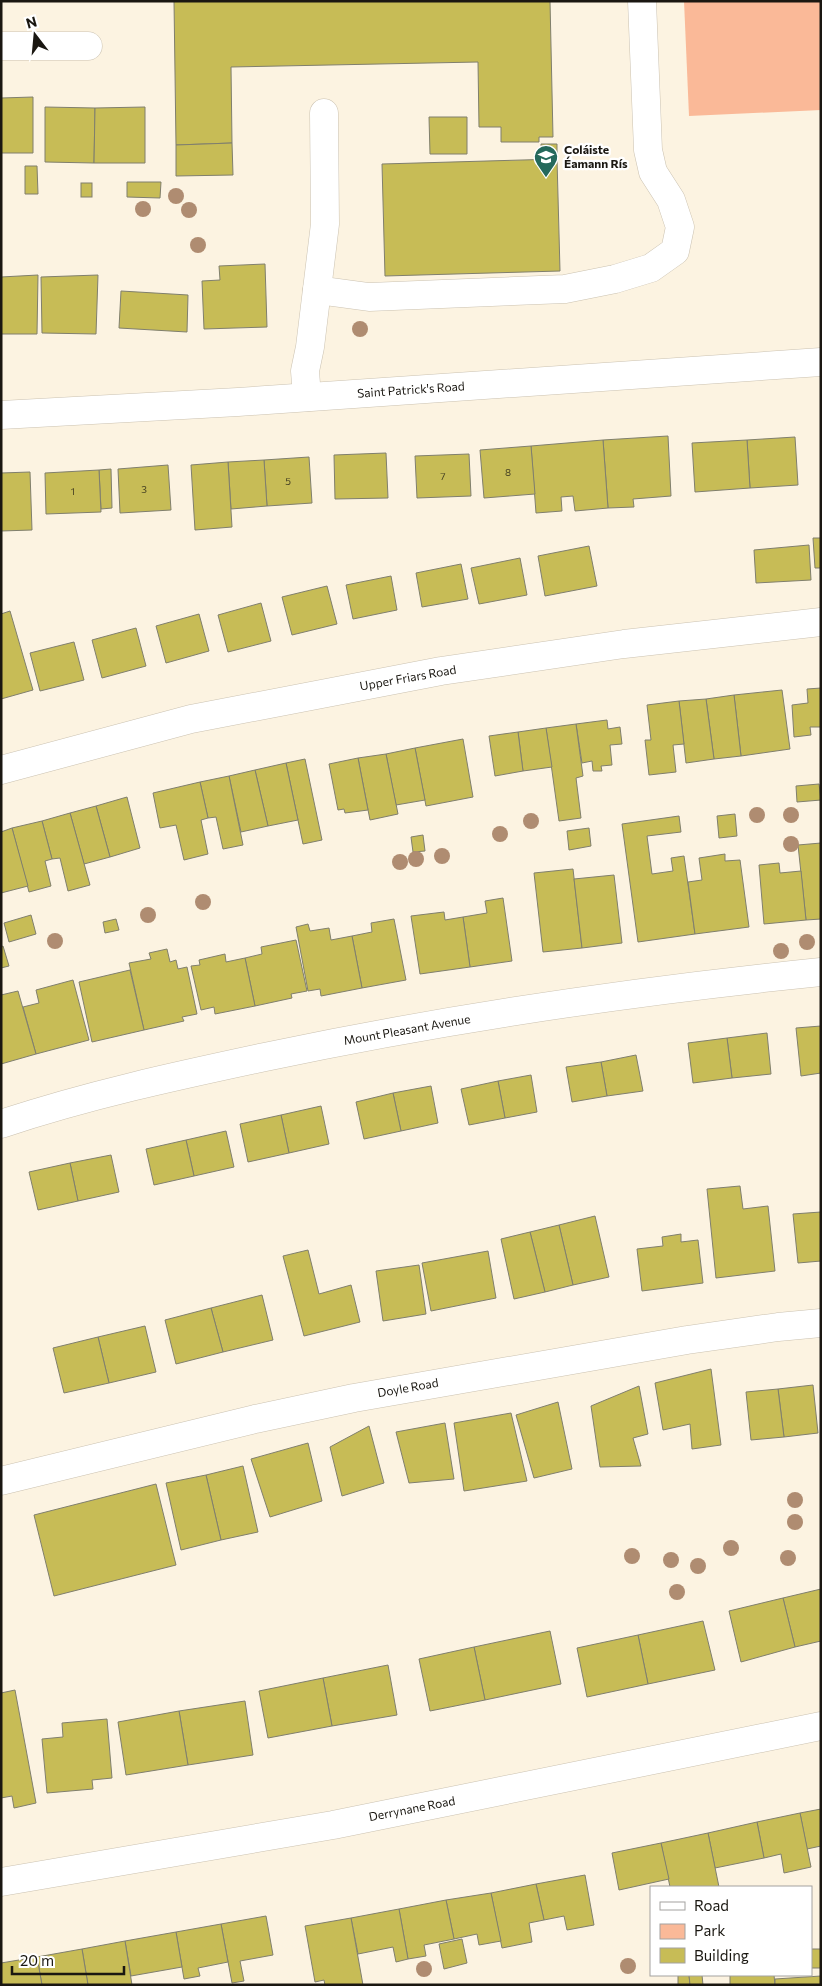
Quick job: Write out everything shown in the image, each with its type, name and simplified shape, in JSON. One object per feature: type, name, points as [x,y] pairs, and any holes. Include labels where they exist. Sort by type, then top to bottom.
[{"type":"street","points":[[317,290],[369,297],[564,289],[615,279],[651,268],[675,251],[680,227],[671,200],[653,172],[648,150],[642,1]]},
{"type":"street","points":[[1,46],[88,46]]},
{"type":"street","points":[[307,397],[305,371],[325,224],[324,113]]},
{"type":"street","name":"Saint Patrick's Road","points":[[1,415],[307,397],[821,362]]},
{"type":"street","name":"Upper Friars Road","points":[[1,770],[191,720],[441,671],[624,644],[821,622]]},
{"type":"street","name":"Mount Pleasant Avenue","points":[[1,1124],[110,1091],[336,1042],[547,1006],[748,979],[821,972]]},
{"type":"street","name":"Doyle Road","points":[[1,1481],[255,1419],[364,1396],[677,1341],[821,1323]]},
{"type":"street","name":"Derrynane Road","points":[[1,1882],[333,1825],[821,1726]]},
{"type":"green space","points":[[684,1],[821,1],[821,110],[689,116]]},
{"type":"building","points":[[174,1],[550,1],[553,137],[539,137],[539,142],[501,142],[501,127],[479,127],[478,62],[231,67],[232,143],[176,145]]},
{"type":"building","points":[[33,97],[33,153],[1,153],[1,98]]},
{"type":"building","points":[[45,107],[95,108],[94,163],[45,162]]},
{"type":"building","points":[[145,107],[145,163],[94,163],[95,108]]},
{"type":"building","points":[[429,117],[467,117],[467,154],[430,154]]},
{"type":"building","points":[[232,143],[233,175],[176,176],[176,145]]},
{"type":"building","points":[[541,144],[557,144],[557,159],[542,160]]},
{"type":"building","points":[[557,159],[560,271],[385,276],[382,164]]},
{"type":"building","points":[[25,166],[37,166],[38,194],[25,194]]},
{"type":"building","points":[[127,182],[161,182],[160,198],[127,197]]},
{"type":"building","points":[[81,183],[92,183],[92,197],[81,197]]},
{"type":"building","points":[[265,264],[267,327],[204,329],[202,281],[220,280],[219,266]]},
{"type":"building","points":[[38,275],[37,334],[1,334],[1,277]]},
{"type":"building","points":[[98,275],[96,334],[42,333],[41,277]]},
{"type":"building","points":[[121,291],[188,295],[187,332],[119,328]]},
{"type":"building","points":[[668,436],[671,496],[633,499],[634,507],[608,508],[603,440]]},
{"type":"building","points":[[795,437],[798,485],[750,488],[747,440]]},
{"type":"building","points":[[603,440],[608,508],[575,511],[573,496],[561,497],[562,511],[536,513],[531,446]]},
{"type":"building","points":[[747,440],[750,488],[695,492],[692,443]]},
{"type":"building","points":[[531,446],[535,494],[484,498],[480,450]]},
{"type":"building","points":[[386,453],[388,498],[335,499],[334,455]]},
{"type":"building","points":[[469,454],[471,496],[417,498],[415,456]]},
{"type":"building","points":[[309,457],[312,503],[267,506],[264,460]]},
{"type":"building","points":[[264,460],[267,506],[231,509],[228,462]]},
{"type":"building","points":[[228,462],[232,527],[195,530],[191,465]]},
{"type":"building","points":[[168,465],[171,510],[120,513],[118,469]]},
{"type":"building","points":[[111,469],[112,508],[101,509],[99,470]]},
{"type":"building","points":[[99,470],[101,512],[46,514],[45,473]]},
{"type":"building","points":[[30,472],[32,530],[1,531],[1,473]]},
{"type":"building","points":[[813,538],[821,538],[821,568],[815,568]]},
{"type":"building","points":[[809,545],[811,580],[756,583],[754,550]]},
{"type":"building","points":[[589,546],[597,586],[545,596],[538,556]]},
{"type":"building","points":[[520,558],[527,595],[479,604],[471,568]]},
{"type":"building","points":[[461,564],[468,599],[422,607],[416,573]]},
{"type":"building","points":[[391,576],[397,610],[353,619],[346,585]]},
{"type":"building","points":[[327,586],[337,624],[292,635],[282,597]]},
{"type":"building","points":[[261,603],[271,641],[228,652],[218,615]]},
{"type":"building","points":[[10,611],[33,690],[1,699],[1,614]]},
{"type":"building","points":[[199,614],[209,651],[166,663],[156,626]]},
{"type":"building","points":[[136,628],[146,666],[102,678],[92,640]]},
{"type":"building","points":[[74,642],[84,680],[40,691],[30,653]]},
{"type":"building","points":[[821,688],[821,727],[810,727],[811,735],[794,737],[792,705],[808,703],[807,689]]},
{"type":"building","points":[[782,690],[790,749],[741,756],[734,695]]},
{"type":"building","points":[[734,695],[741,756],[714,759],[706,699]]},
{"type":"building","points":[[706,699],[714,759],[686,763],[679,701]]},
{"type":"building","points":[[679,701],[684,744],[673,745],[676,772],[649,775],[645,740],[651,740],[647,705]]},
{"type":"building","points":[[607,720],[608,729],[620,727],[622,744],[610,745],[612,765],[601,766],[602,771],[593,771],[592,761],[582,763],[576,724]]},
{"type":"building","points":[[576,724],[583,776],[576,778],[581,818],[559,821],[546,728]]},
{"type":"building","points":[[546,728],[552,767],[523,771],[518,732]]},
{"type":"building","points":[[518,732],[523,771],[495,776],[489,736]]},
{"type":"building","points":[[463,739],[473,797],[426,806],[415,748]]},
{"type":"building","points":[[415,748],[425,800],[396,805],[386,754]]},
{"type":"building","points":[[386,754],[398,814],[370,820],[358,758]]},
{"type":"building","points":[[358,758],[368,810],[345,813],[344,809],[338,810],[329,764]]},
{"type":"building","points":[[305,759],[322,840],[303,844],[286,763]]},
{"type":"building","points":[[286,763],[298,820],[268,826],[255,770]]},
{"type":"building","points":[[255,770],[268,826],[241,832],[229,776]]},
{"type":"building","points":[[229,776],[243,845],[223,849],[216,817],[208,818],[200,782]]},
{"type":"building","points":[[200,782],[208,818],[201,820],[208,854],[184,860],[176,825],[160,828],[153,793]]},
{"type":"building","points":[[819,784],[821,800],[797,802],[796,786]]},
{"type":"building","points":[[127,797],[140,848],[110,857],[96,806]]},
{"type":"building","points":[[96,806],[110,857],[84,864],[70,813]]},
{"type":"building","points":[[70,813],[90,885],[68,891],[60,858],[52,859],[42,821]]},
{"type":"building","points":[[735,814],[737,836],[719,838],[717,816]]},
{"type":"building","points":[[679,816],[681,832],[647,836],[652,874],[673,871],[671,858],[684,856],[695,934],[638,942],[622,824]]},
{"type":"building","points":[[42,821],[52,859],[45,861],[51,886],[29,892],[12,828]]},
{"type":"building","points":[[12,828],[28,886],[1,893],[1,832]]},
{"type":"building","points":[[589,828],[591,846],[569,850],[567,831]]},
{"type":"building","points":[[423,835],[425,851],[413,852],[411,837]]},
{"type":"building","points":[[821,843],[821,919],[806,920],[798,845]]},
{"type":"building","points":[[725,854],[725,861],[740,860],[749,927],[695,934],[688,882],[702,880],[699,858]]},
{"type":"building","points":[[779,863],[780,873],[801,871],[806,920],[764,924],[759,865]]},
{"type":"building","points":[[573,869],[582,948],[543,952],[534,873]]},
{"type":"building","points":[[614,875],[622,943],[582,948],[574,879]]},
{"type":"building","points":[[503,898],[512,961],[470,967],[463,917],[487,913],[485,901]]},
{"type":"building","points":[[444,912],[445,920],[463,917],[470,967],[420,974],[411,916]]},
{"type":"building","points":[[31,915],[36,934],[9,942],[4,923]]},
{"type":"building","points":[[116,919],[119,930],[105,933],[103,922]]},
{"type":"building","points":[[394,919],[406,980],[362,988],[352,936],[372,932],[371,923]]},
{"type":"building","points":[[308,924],[310,931],[329,928],[331,940],[352,936],[362,988],[321,996],[320,989],[308,991],[296,927]]},
{"type":"building","points":[[296,940],[307,991],[291,994],[292,998],[255,1006],[245,958],[262,954],[261,947]]},
{"type":"building","points":[[3,946],[9,966],[1,968],[1,947]]},
{"type":"building","points":[[167,949],[170,962],[176,960],[178,969],[187,967],[197,1014],[182,1017],[184,1021],[144,1030],[129,963],[151,959],[149,953]]},
{"type":"building","points":[[225,954],[226,962],[245,958],[255,1006],[215,1014],[214,1007],[201,1010],[191,966],[200,965],[199,960]]},
{"type":"building","points":[[130,970],[144,1030],[92,1042],[79,982]]},
{"type":"building","points":[[73,980],[89,1040],[36,1054],[23,1007],[39,1003],[36,990]]},
{"type":"building","points":[[18,991],[36,1054],[1,1064],[1,995]]},
{"type":"building","points":[[821,1026],[821,1073],[801,1076],[796,1028]]},
{"type":"building","points":[[767,1033],[771,1074],[732,1078],[727,1038]]},
{"type":"building","points":[[727,1038],[732,1078],[693,1083],[688,1043]]},
{"type":"building","points":[[636,1055],[643,1091],[607,1096],[601,1062]]},
{"type":"building","points":[[601,1062],[607,1096],[572,1102],[566,1067]]},
{"type":"building","points":[[531,1075],[537,1112],[505,1118],[498,1081]]},
{"type":"building","points":[[498,1081],[505,1118],[469,1125],[461,1089]]},
{"type":"building","points":[[431,1086],[438,1123],[401,1131],[393,1093]]},
{"type":"building","points":[[393,1093],[401,1131],[364,1139],[356,1102]]},
{"type":"building","points":[[321,1106],[329,1144],[289,1153],[281,1115]]},
{"type":"building","points":[[281,1115],[289,1153],[248,1162],[240,1124]]},
{"type":"building","points":[[226,1131],[234,1167],[194,1176],[186,1140]]},
{"type":"building","points":[[186,1140],[194,1176],[154,1185],[146,1149]]},
{"type":"building","points":[[111,1155],[119,1192],[78,1201],[70,1163]]},
{"type":"building","points":[[70,1163],[78,1201],[38,1210],[29,1172]]},
{"type":"building","points":[[740,1186],[743,1209],[768,1206],[775,1271],[716,1278],[707,1189]]},
{"type":"building","points":[[821,1212],[821,1261],[798,1263],[793,1214]]},
{"type":"building","points":[[595,1216],[609,1277],[573,1285],[559,1225]]},
{"type":"building","points":[[559,1225],[573,1285],[545,1292],[530,1232]]},
{"type":"building","points":[[530,1232],[545,1292],[514,1299],[501,1239]]},
{"type":"building","points":[[681,1234],[681,1242],[698,1240],[703,1283],[642,1291],[637,1249],[663,1246],[662,1237]]},
{"type":"building","points":[[308,1250],[319,1294],[351,1285],[360,1322],[304,1336],[283,1256]]},
{"type":"building","points":[[488,1251],[496,1298],[431,1311],[422,1263]]},
{"type":"building","points":[[419,1265],[426,1314],[383,1321],[376,1271]]},
{"type":"building","points":[[262,1295],[273,1340],[223,1352],[211,1308]]},
{"type":"building","points":[[211,1308],[223,1352],[176,1364],[165,1320]]},
{"type":"building","points":[[145,1326],[156,1372],[109,1383],[98,1337]]},
{"type":"building","points":[[98,1337],[109,1383],[64,1393],[53,1348]]},
{"type":"building","points":[[711,1369],[721,1445],[692,1449],[690,1424],[663,1430],[655,1383]]},
{"type":"building","points":[[813,1385],[818,1433],[784,1437],[778,1389]]},
{"type":"building","points":[[639,1386],[648,1434],[633,1438],[641,1466],[600,1467],[591,1406]]},
{"type":"building","points":[[778,1389],[784,1437],[751,1440],[746,1392]]},
{"type":"building","points":[[558,1402],[572,1469],[534,1478],[516,1415]]},
{"type":"building","points":[[511,1413],[527,1481],[464,1491],[454,1423]]},
{"type":"building","points":[[445,1423],[454,1479],[409,1483],[396,1432]]},
{"type":"building","points":[[369,1426],[384,1483],[342,1496],[330,1447]]},
{"type":"building","points":[[308,1443],[322,1501],[270,1517],[251,1459]]},
{"type":"building","points":[[243,1466],[258,1532],[221,1540],[206,1475]]},
{"type":"building","points":[[206,1475],[221,1540],[181,1550],[166,1483]]},
{"type":"building","points":[[156,1484],[176,1565],[54,1596],[34,1515]]},
{"type":"building","points":[[821,1589],[821,1641],[795,1647],[783,1598]]},
{"type":"building","points":[[783,1598],[795,1647],[741,1662],[729,1611]]},
{"type":"building","points":[[703,1621],[715,1670],[648,1684],[638,1635]]},
{"type":"building","points":[[550,1631],[561,1684],[485,1700],[474,1647]]},
{"type":"building","points":[[638,1635],[648,1684],[587,1697],[577,1648]]},
{"type":"building","points":[[474,1647],[485,1700],[430,1711],[419,1659]]},
{"type":"building","points":[[388,1665],[397,1715],[332,1726],[323,1678]]},
{"type":"building","points":[[323,1678],[332,1726],[268,1738],[259,1691]]},
{"type":"building","points":[[15,1690],[36,1803],[14,1808],[12,1796],[1,1798],[1,1693]]},
{"type":"building","points":[[245,1701],[253,1755],[188,1765],[179,1711]]},
{"type":"building","points":[[179,1711],[188,1765],[126,1775],[118,1722]]},
{"type":"building","points":[[107,1719],[112,1778],[92,1780],[93,1789],[47,1793],[42,1739],[63,1737],[62,1723]]},
{"type":"building","points":[[821,1809],[821,1846],[807,1849],[800,1813]]},
{"type":"building","points":[[800,1813],[811,1867],[784,1873],[781,1854],[764,1858],[757,1822]]},
{"type":"building","points":[[757,1822],[764,1858],[715,1868],[708,1833]]},
{"type":"building","points":[[708,1833],[719,1886],[670,1886],[661,1843]]},
{"type":"building","points":[[661,1843],[669,1879],[619,1890],[612,1853]]},
{"type":"building","points":[[585,1875],[594,1925],[567,1930],[564,1916],[544,1920],[536,1884]]},
{"type":"building","points":[[536,1884],[544,1920],[529,1923],[532,1942],[502,1948],[491,1893]]},
{"type":"building","points":[[491,1893],[501,1941],[479,1945],[477,1934],[454,1939],[446,1900]]},
{"type":"building","points":[[446,1900],[454,1939],[424,1945],[426,1956],[408,1959],[399,1909]]},
{"type":"building","points":[[399,1909],[408,1959],[396,1962],[393,1947],[358,1954],[351,1918]]},
{"type":"building","points":[[266,1916],[273,1955],[240,1961],[244,1981],[232,1983],[221,1924]]},
{"type":"building","points":[[351,1918],[363,1985],[325,1985],[324,1980],[315,1982],[305,1926]]},
{"type":"building","points":[[221,1924],[228,1962],[198,1968],[200,1976],[184,1979],[176,1932]]},
{"type":"building","points":[[176,1932],[182,1967],[131,1976],[125,1941]]},
{"type":"building","points":[[462,1939],[467,1963],[444,1969],[439,1944]]},
{"type":"building","points":[[125,1941],[132,1985],[88,1985],[82,1949]]},
{"type":"building","points":[[82,1949],[88,1985],[42,1985],[37,1957]]},
{"type":"building","points":[[812,1949],[821,1949],[821,1968],[812,1968]]},
{"type":"building","points":[[37,1957],[42,1985],[1,1985],[1,1963]]},
{"type":"building","points":[[678,1976],[689,1976],[690,1985],[678,1985]]},
{"type":"building","points":[[689,1976],[702,1976],[703,1985],[690,1985]]},
{"type":"building","points":[[730,1976],[774,1976],[775,1985],[730,1985]]},
{"type":"building","points":[[821,1976],[821,1985],[775,1985],[775,1979]]},
{"type":"place","name":"Coláiste Éamann Rís","points":[[546,178]]}]
